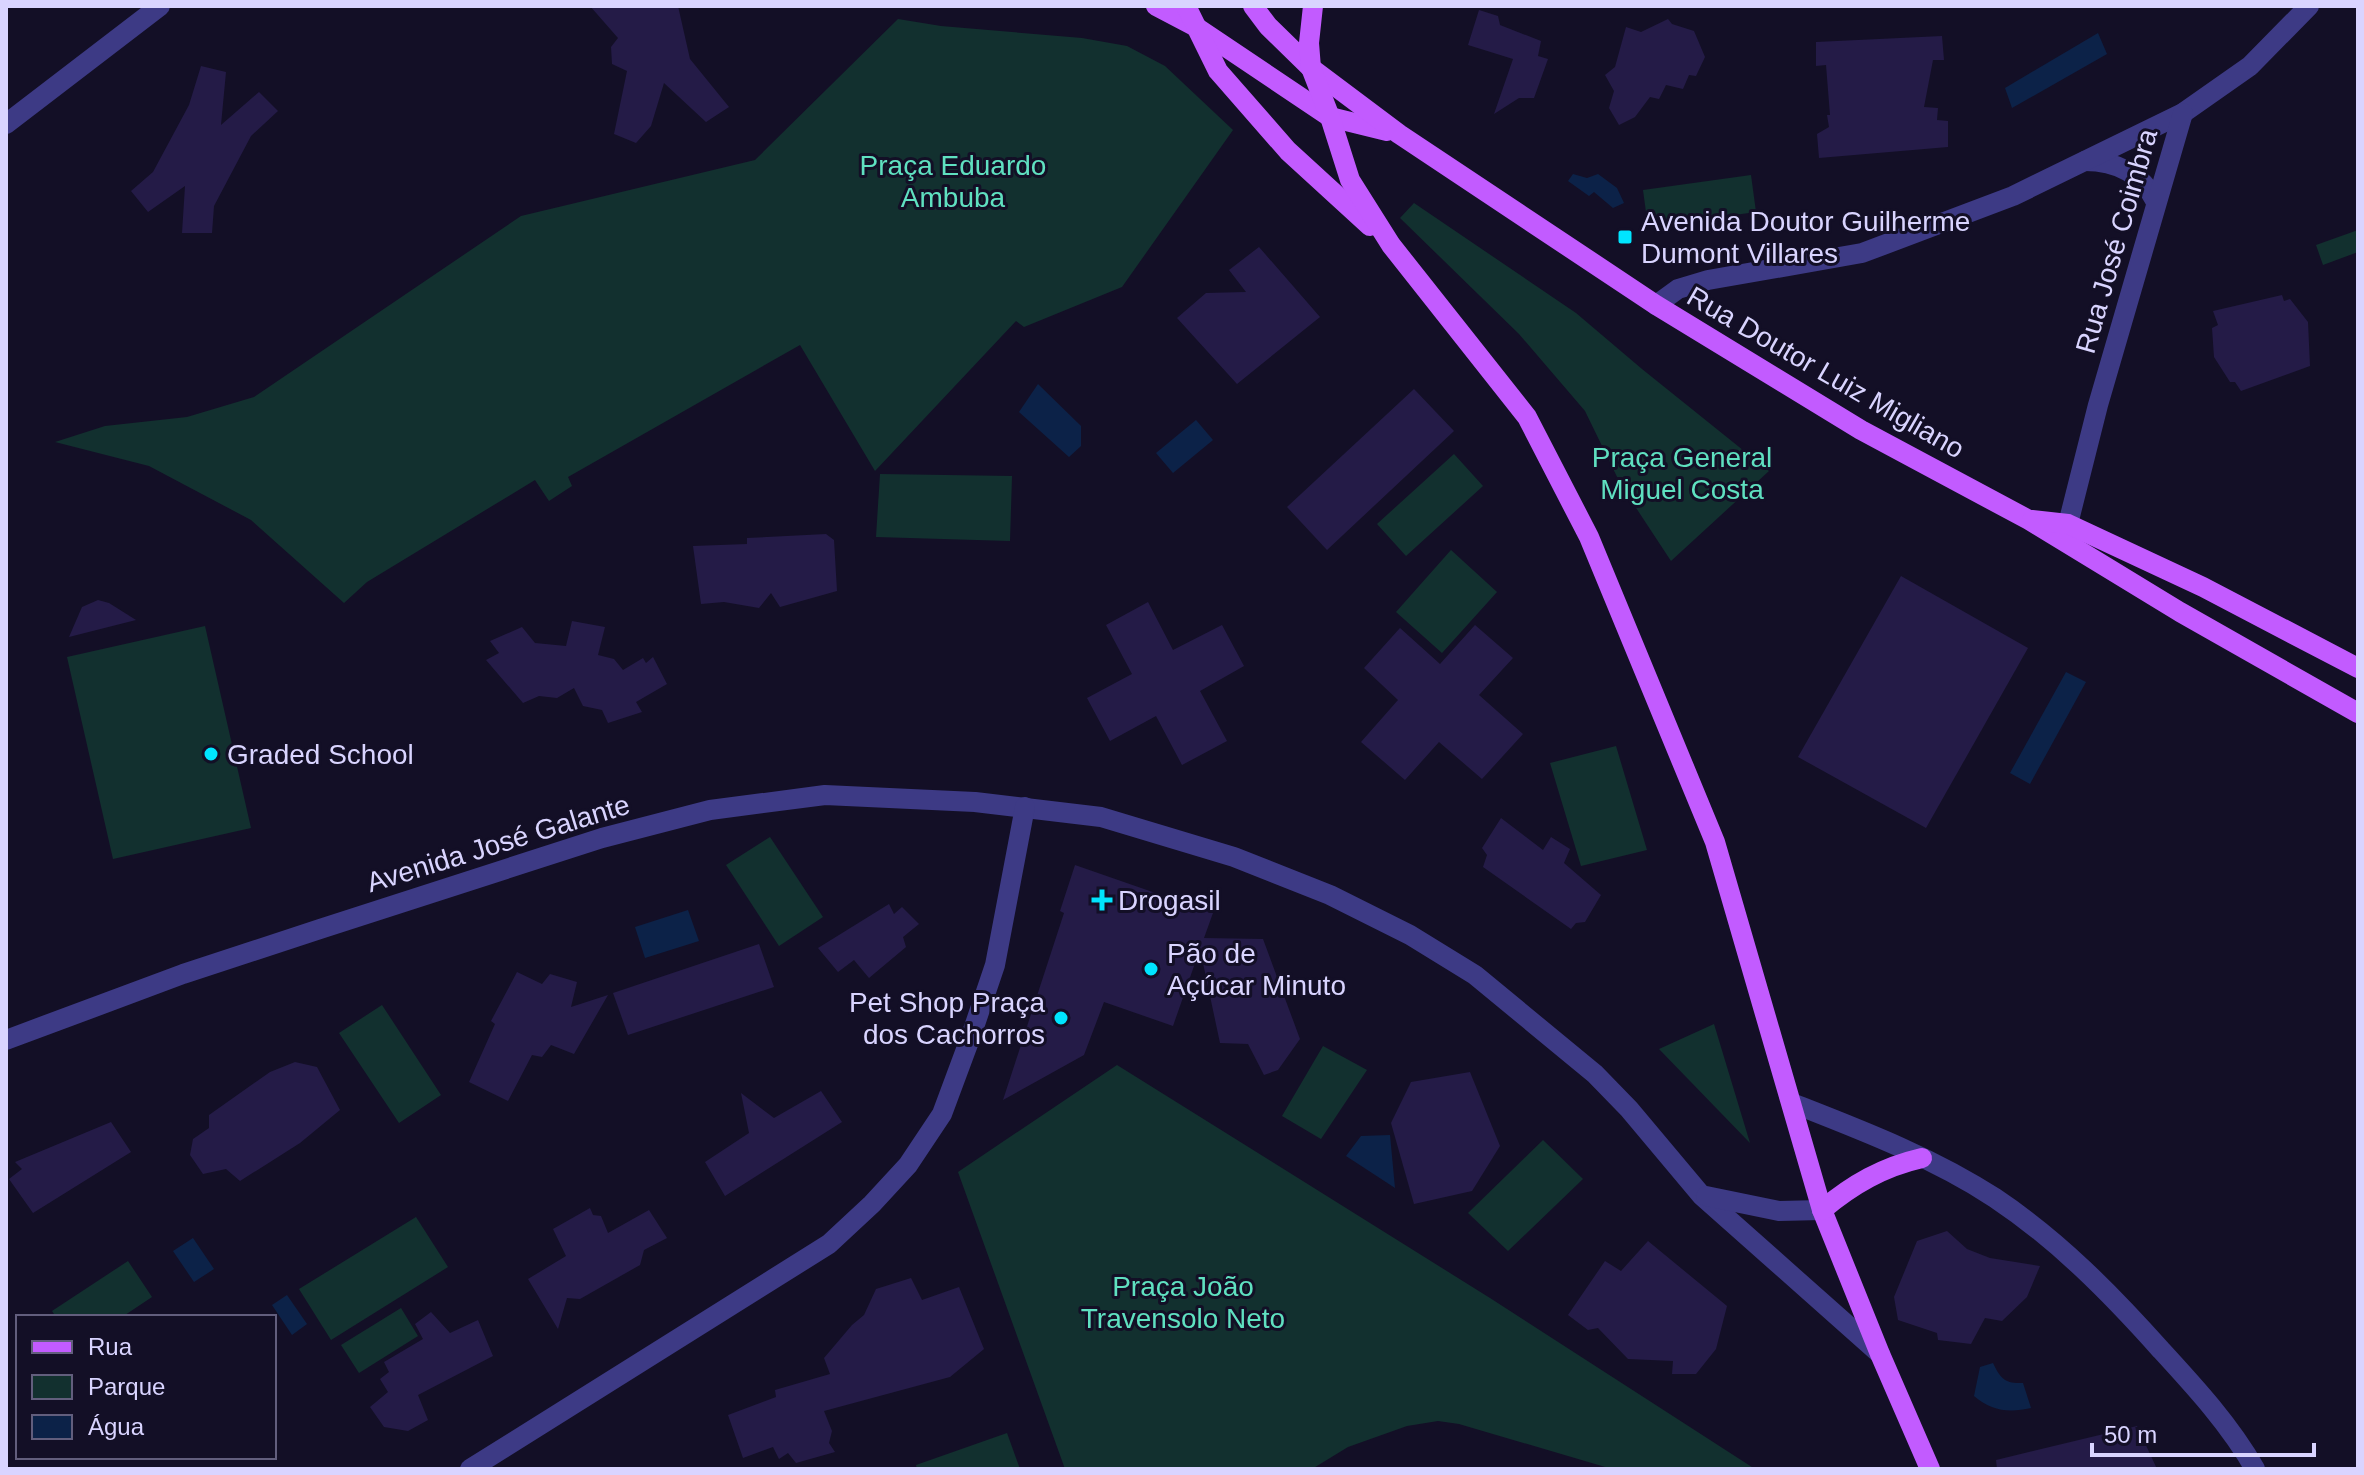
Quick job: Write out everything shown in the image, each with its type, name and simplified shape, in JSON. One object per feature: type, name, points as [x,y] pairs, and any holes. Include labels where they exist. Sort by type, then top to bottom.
[{"type":"main road","points":[[1156,6],[1196,27],[1330,117]]},
{"type":"main road","points":[[1186,6],[1218,71],[1288,151],[1391,245]]},
{"type":"main road","name":"Rua Doutor Luiz Migliano","points":[[1253,6],[1268,26],[1311,68],[1399,134],[1656,305],[1861,430],[2029,520],[2180,612],[2358,713]]},
{"type":"main road","points":[[1313,6],[1309,43],[1311,68],[1350,180],[1391,245],[1527,417],[1589,537],[1715,842],[1822,1210],[1930,1469]]},
{"type":"main road","name":"Rua Doutor Luiz Migliano","points":[[1330,117],[1399,134]]},
{"type":"main road","name":"Rua Doutor Luiz Migliano","points":[[2029,520],[2068,524],[2203,587],[2358,668]]},
{"type":"main road","points":[[1822,1210],[1866,1178],[1884,1169],[1922,1158]]},
{"type":"street","points":[[6,124],[160,6]]},
{"type":"street","name":"Rua José Coimbra","points":[[2068,524],[2098,405],[2183,113],[2250,66],[2309,6]]},
{"type":"street","points":[[1656,305],[1678,289],[1708,280],[1862,253],[2013,196],[2183,113]]},
{"type":"street","points":[[2085,161],[2102,161],[2133,174],[2151,192],[2156,202]]},
{"type":"street","points":[[2049,533],[2059,532],[2068,524]]},
{"type":"street","name":"Avenida José Galante","points":[[6,1040],[183,974],[320,929],[602,838],[710,810],[825,795],[1025,807],[1101,817],[1234,857],[1330,895],[1410,935],[1475,975],[1595,1074],[1629,1109],[1702,1196],[1880,1354]]},
{"type":"street","points":[[470,1469],[829,1244],[908,1165],[942,1114],[995,965],[1025,807]]},
{"type":"street","points":[[1792,1103],[1901,1146],[1994,1197],[2070,1256],[2125,1310],[2193,1385],[2219,1415],[2255,1469]]},
{"type":"street","points":[[1702,1196],[1779,1211],[1822,1210]]},
{"type":"green space","name":"Praça Eduardo Ambuba","points":[[898,19],[941,26],[1082,38],[1127,46],[1165,66],[1233,130],[1122,287],[1024,327],[1016,321],[875,471],[800,345],[568,477],[572,486],[549,501],[535,480],[367,582],[344,603],[251,520],[149,466],[55,442],[105,426],[187,417],[254,397],[521,216],[755,160]]},
{"type":"green space","points":[[1751,175],[1756,212],[1648,227],[1643,190]]},
{"type":"green space","name":"Praça General Miguel Costa","points":[[1414,203],[1576,313],[1769,471],[1671,561],[1621,485],[1585,411],[1519,334],[1400,218]]},
{"type":"green space","points":[[2358,230],[2358,252],[2323,265],[2316,245]]},
{"type":"green space","points":[[1454,454],[1483,486],[1406,556],[1377,524]]},
{"type":"green space","points":[[880,474],[1012,476],[1010,541],[876,537]]},
{"type":"green space","points":[[1451,550],[1497,592],[1442,653],[1396,612]]},
{"type":"green space","points":[[205,626],[251,828],[113,859],[67,657]]},
{"type":"green space","points":[[1616,746],[1647,850],[1581,866],[1550,763]]},
{"type":"green space","points":[[770,837],[823,917],[779,946],[726,865]]},
{"type":"green space","points":[[382,1005],[441,1095],[399,1123],[339,1033]]},
{"type":"green space","points":[[1714,1024],[1750,1143],[1659,1049]]},
{"type":"green space","points":[[1323,1046],[1367,1070],[1321,1139],[1282,1116]]},
{"type":"green space","name":"Praça João Travensolo Neto","points":[[1117,1065],[1490,1298],[1755,1469],[1612,1469],[1459,1424],[1438,1421],[1407,1426],[1348,1447],[1312,1469],[1065,1469],[958,1172]]},
{"type":"green space","points":[[1543,1140],[1583,1179],[1508,1251],[1468,1213]]},
{"type":"green space","points":[[416,1217],[448,1267],[331,1340],[299,1289]]},
{"type":"green space","points":[[128,1261],[152,1297],[125,1315],[55,1315],[52,1311]]},
{"type":"green space","points":[[401,1308],[418,1336],[359,1373],[341,1345]]},
{"type":"green space","points":[[1007,1433],[1020,1469],[917,1469],[916,1465]]},
{"type":"water","points":[[2098,33],[2107,54],[2012,108],[2005,88]]},
{"type":"water","points":[[1573,174],[1587,178],[1598,174],[1617,188],[1624,203],[1613,208],[1594,192],[1589,196],[1568,181]]},
{"type":"water","points":[[1038,384],[1081,426],[1081,446],[1069,457],[1019,412]]},
{"type":"water","points":[[1196,420],[1213,440],[1173,473],[1156,453]]},
{"type":"water","points":[[2066,672],[2086,682],[2030,784],[2010,773]]},
{"type":"water","points":[[688,910],[699,941],[645,958],[635,927]]},
{"type":"water","points":[[1390,1135],[1395,1188],[1346,1156],[1361,1136]]},
{"type":"water","points":[[193,1238],[214,1269],[194,1282],[173,1251]]},
{"type":"water","points":[[287,1295],[307,1324],[292,1335],[272,1305]]},
{"type":"water","points":[[1993,1363],[2004,1379],[2023,1383],[2031,1408],[2001,1410],[1974,1396],[1980,1367]]},
{"type":"building","points":[[590,6],[678,6],[690,59],[729,107],[706,122],[664,83],[651,126],[636,143],[614,134],[627,71],[612,64],[611,47],[618,38]]},
{"type":"building","points":[[1479,10],[1498,16],[1500,25],[1541,41],[1538,56],[1548,59],[1534,98],[1519,98],[1494,114],[1513,59],[1468,45]]},
{"type":"building","points":[[1668,19],[1672,24],[1694,31],[1705,57],[1696,76],[1689,75],[1683,89],[1666,85],[1659,99],[1650,97],[1635,117],[1619,125],[1609,108],[1614,91],[1605,75],[1615,67],[1626,27],[1641,32]]},
{"type":"building","points":[[1942,36],[1944,60],[1933,60],[1924,107],[1938,108],[1937,120],[1948,121],[1948,147],[1819,158],[1817,134],[1829,127],[1827,115],[1830,115],[1826,65],[1816,66],[1816,42]]},
{"type":"building","points":[[201,66],[226,72],[221,125],[259,92],[278,111],[251,136],[214,206],[212,233],[182,233],[185,186],[148,212],[131,191],[153,172],[189,105]]},
{"type":"building","points":[[1259,247],[1320,317],[1237,384],[1177,318],[1206,293],[1246,292],[1229,270]]},
{"type":"building","points":[[2282,295],[2284,301],[2290,299],[2308,322],[2310,366],[2241,391],[2235,382],[2230,382],[2214,357],[2212,328],[2218,325],[2213,311]]},
{"type":"building","points":[[1414,389],[1454,431],[1327,550],[1287,507]]},
{"type":"building","points":[[826,534],[834,540],[837,591],[780,607],[771,593],[759,608],[724,602],[701,604],[693,546],[747,544],[747,538]]},
{"type":"building","points":[[1901,576],[2028,648],[1926,828],[1798,757]]},
{"type":"building","points":[[98,600],[109,603],[136,620],[69,637],[82,607]]},
{"type":"building","points":[[1148,602],[1173,650],[1222,625],[1244,666],[1200,691],[1227,741],[1182,765],[1156,716],[1110,741],[1087,698],[1132,674],[1106,625]]},
{"type":"building","points":[[572,621],[605,627],[598,655],[614,659],[623,670],[643,658],[646,663],[653,657],[667,684],[636,702],[642,712],[608,723],[602,710],[583,706],[574,688],[557,698],[539,696],[523,703],[486,660],[499,653],[490,641],[522,627],[535,643],[566,646]]},
{"type":"building","points":[[1475,625],[1513,658],[1479,695],[1523,734],[1482,779],[1439,742],[1405,780],[1361,742],[1398,700],[1364,668],[1400,628],[1440,664]]},
{"type":"building","points":[[1501,818],[1543,850],[1551,837],[1570,849],[1564,863],[1601,895],[1585,922],[1576,923],[1571,929],[1483,867],[1487,855],[1482,848]]},
{"type":"building","points":[[1075,865],[1213,913],[1204,938],[1263,939],[1300,1039],[1278,1070],[1264,1075],[1248,1044],[1220,1043],[1200,949],[1173,1026],[1104,1002],[1084,1055],[1003,1100],[1064,913],[1060,911]]},
{"type":"building","points":[[889,904],[894,914],[902,907],[919,924],[903,937],[906,947],[869,978],[854,960],[838,972],[818,948]]},
{"type":"building","points":[[759,944],[774,987],[628,1035],[613,993]]},
{"type":"building","points":[[517,972],[542,984],[550,974],[577,982],[571,1007],[608,995],[574,1054],[551,1045],[542,1057],[532,1055],[508,1101],[469,1082],[495,1024],[491,1021]]},
{"type":"building","points":[[295,1062],[317,1067],[340,1110],[300,1143],[240,1181],[226,1169],[203,1174],[190,1155],[193,1139],[209,1128],[209,1115],[270,1072]]},
{"type":"building","points":[[1470,1072],[1500,1146],[1472,1191],[1414,1204],[1391,1123],[1411,1082]]},
{"type":"building","points":[[821,1091],[842,1122],[725,1196],[705,1162],[749,1133],[741,1093],[774,1118]]},
{"type":"building","points":[[111,1122],[131,1152],[33,1213],[9,1179],[22,1169],[15,1162]]},
{"type":"building","points":[[590,1208],[593,1215],[601,1216],[608,1233],[649,1210],[667,1238],[644,1250],[640,1265],[580,1299],[567,1298],[558,1329],[528,1279],[566,1256],[553,1229]]},
{"type":"building","points":[[1947,1231],[1967,1249],[1990,1258],[2040,1266],[2027,1297],[2002,1321],[1985,1318],[1971,1344],[1938,1340],[1937,1333],[1898,1320],[1894,1297],[1917,1241]]},
{"type":"building","points":[[1648,1241],[1727,1306],[1716,1349],[1696,1374],[1672,1374],[1673,1361],[1628,1359],[1598,1328],[1588,1330],[1568,1315],[1605,1261],[1621,1271]]},
{"type":"building","points":[[911,1278],[922,1300],[959,1287],[984,1349],[950,1377],[824,1411],[832,1431],[829,1443],[835,1452],[796,1463],[788,1453],[779,1459],[773,1447],[743,1458],[728,1415],[776,1397],[775,1390],[830,1374],[824,1358],[864,1315],[876,1289]]},
{"type":"building","points":[[431,1312],[450,1333],[478,1320],[493,1356],[418,1395],[428,1420],[408,1431],[384,1427],[370,1407],[388,1392],[380,1379],[389,1372],[384,1362],[423,1339],[415,1324]]},
{"type":"building","points":[[2137,1426],[2157,1469],[1997,1469],[1996,1460]]},
{"type":"place","name":"Avenida Doutor Guilherme Dumont Villares","points":[[1625,237]]},
{"type":"place","name":"Graded School","points":[[211,754]]},
{"type":"place","name":"Drogasil","points":[[1102,900]]},
{"type":"place","name":"Pão de Açúcar Minuto","points":[[1151,969]]},
{"type":"place","name":"Pet Shop Praça dos Cachorros","points":[[1061,1018]]}]
